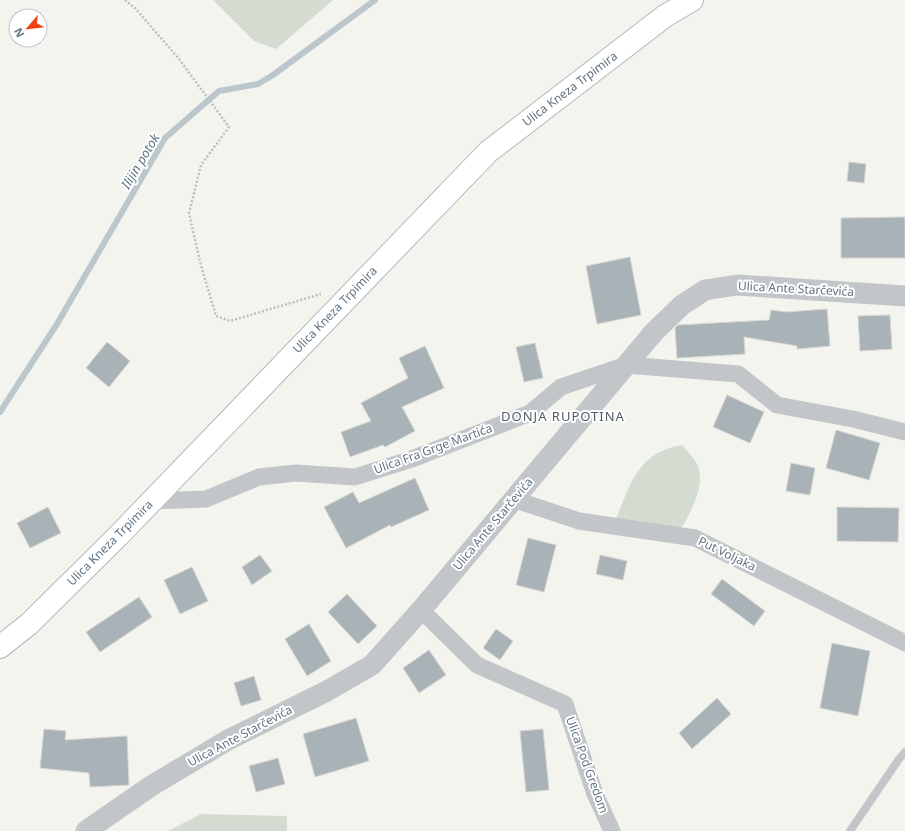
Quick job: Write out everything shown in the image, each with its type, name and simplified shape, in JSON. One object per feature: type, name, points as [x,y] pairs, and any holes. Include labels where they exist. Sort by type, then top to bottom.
[{"type":"main road","name":"Ulica Kneza Trpimira","points":[[0,647],[29,624],[152,501],[488,152],[665,16],[692,0]]},
{"type":"street","name":"Ulica Ante Starčevića","points":[[86,831],[151,786],[228,740],[327,691],[372,665],[421,610],[654,332],[682,305],[705,290],[737,285],[905,296]]},
{"type":"street","name":"Ulica Fra Grge Martića","points":[[152,501],[206,499],[259,477],[296,473],[355,476],[412,459],[530,413],[561,388],[626,365],[738,374],[777,405],[853,419],[905,432]]},
{"type":"street","name":"Put Voljaka","points":[[514,499],[579,521],[695,538],[905,643]]},
{"type":"street","name":"Ulica Pod Gredom","points":[[421,610],[477,665],[565,704],[595,794],[612,831]]},
{"type":"lane","points":[[850,831],[905,752]]},
{"type":"path","points":[[125,0],[135,8],[179,59],[229,127],[201,164],[189,213],[200,262],[216,316],[230,321],[325,293]]},
{"type":"shaded area","points":[[213,0],[333,0],[276,49],[254,41]]},
{"type":"shaded area","points":[[682,445],[696,462],[700,479],[696,498],[679,532],[616,519],[626,493],[638,471],[646,462],[655,454]]},
{"type":"shaded area","points":[[201,814],[287,816],[287,831],[168,831]]},
{"type":"building","points":[[849,162],[866,164],[864,183],[847,181]]},
{"type":"building","points":[[905,217],[905,258],[841,258],[841,218]]},
{"type":"building","points":[[630,257],[641,315],[597,324],[586,266]]},
{"type":"building","points":[[827,309],[830,346],[797,349],[797,346],[744,337],[745,354],[677,358],[675,328],[678,325],[769,320],[771,310],[786,312]]},
{"type":"building","points":[[890,315],[892,349],[860,351],[858,316]]},
{"type":"building","points":[[107,342],[130,361],[109,387],[86,368]]},
{"type":"building","points":[[535,343],[543,378],[524,382],[516,347]]},
{"type":"building","points":[[425,346],[444,388],[402,407],[415,431],[385,447],[383,445],[350,457],[341,432],[371,421],[361,403],[408,378],[399,358]]},
{"type":"building","points":[[727,395],[764,412],[750,443],[713,427]]},
{"type":"building","points":[[836,430],[880,443],[869,480],[826,468]]},
{"type":"building","points":[[791,463],[815,468],[810,495],[786,491]]},
{"type":"building","points":[[415,478],[429,510],[391,527],[390,525],[346,548],[324,507],[353,492],[359,503]]},
{"type":"building","points":[[48,507],[61,533],[30,548],[17,523]]},
{"type":"building","points":[[837,507],[899,508],[898,542],[837,541]]},
{"type":"building","points":[[528,538],[556,545],[544,592],[516,585]]},
{"type":"building","points":[[260,555],[272,571],[252,585],[242,567]]},
{"type":"building","points":[[600,555],[627,561],[623,580],[596,574]]},
{"type":"building","points":[[192,567],[208,601],[180,614],[164,580]]},
{"type":"building","points":[[722,579],[765,611],[754,626],[711,594]]},
{"type":"building","points":[[347,594],[377,626],[358,644],[328,612]]},
{"type":"building","points":[[139,597],[152,617],[100,652],[86,632]]},
{"type":"building","points":[[309,624],[331,661],[307,676],[285,639]]},
{"type":"building","points":[[496,629],[513,641],[500,660],[483,648]]},
{"type":"building","points":[[832,643],[870,651],[858,716],[820,708]]},
{"type":"building","points":[[429,650],[446,675],[419,693],[403,668]]},
{"type":"building","points":[[254,676],[261,700],[241,706],[234,683]]},
{"type":"building","points":[[717,698],[731,714],[692,749],[679,733]]},
{"type":"building","points":[[356,718],[369,761],[315,777],[303,734]]},
{"type":"building","points":[[44,729],[66,731],[65,740],[127,736],[129,785],[90,787],[89,773],[40,768]]},
{"type":"building","points":[[543,729],[549,790],[526,792],[520,731]]},
{"type":"building","points":[[278,758],[285,784],[256,792],[249,766]]},
{"type":"waterway","name":"Ilijin potok","points":[[0,412],[57,324],[165,138],[219,91],[258,84],[273,75],[375,0]]},
{"type":"district","name":"DONJA RUPOTINA","points":[[563,416]]}]
